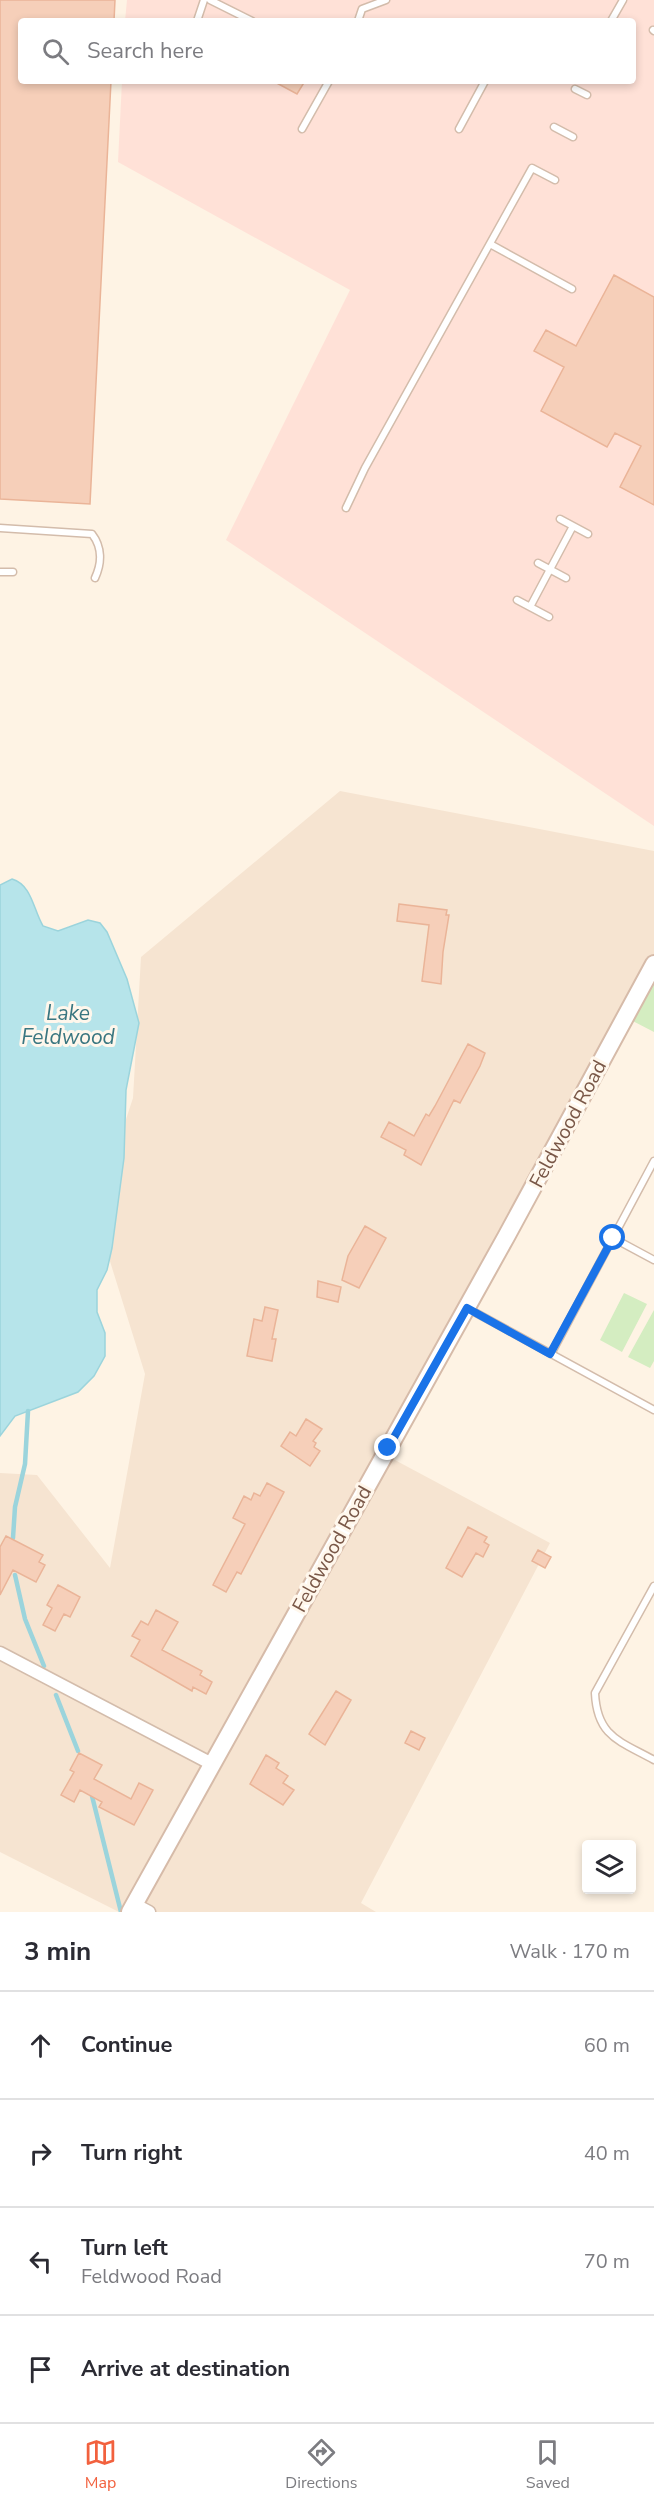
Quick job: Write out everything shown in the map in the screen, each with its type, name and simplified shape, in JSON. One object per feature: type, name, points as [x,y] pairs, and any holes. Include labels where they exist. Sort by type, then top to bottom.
[{"type":"street","name":"Feldwood Road","points":[[138,1909],[212,1764],[467,1308],[654,964]]},
{"type":"street","points":[[0,1653],[212,1764]]},
{"type":"lane","points":[[198,18],[204,0]]},
{"type":"lane","points":[[210,0],[246,18]]},
{"type":"lane","points":[[359,18],[362,9],[386,0]]},
{"type":"lane","points":[[613,18],[623,0]]},
{"type":"lane","points":[[302,129],[327,84]]},
{"type":"lane","points":[[459,129],[483,84]]},
{"type":"lane","points":[[575,89],[587,95]]},
{"type":"lane","points":[[554,127],[573,137]]},
{"type":"lane","points":[[346,508],[365,468],[532,168],[555,180]]},
{"type":"lane","points":[[490,244],[572,289]]},
{"type":"lane","points":[[560,519],[588,534]]},
{"type":"lane","points":[[530,607],[573,526]]},
{"type":"lane","points":[[0,528],[92,534],[100,544],[99,569],[95,578]]},
{"type":"lane","points":[[538,563],[566,578]]},
{"type":"lane","points":[[0,572],[13,572]]},
{"type":"lane","points":[[517,600],[549,617]]},
{"type":"lane","points":[[550,1354],[654,1161]]},
{"type":"lane","points":[[613,1238],[654,1260]]},
{"type":"lane","points":[[467,1308],[654,1410]]},
{"type":"lane","points":[[654,1586],[596,1693],[596,1713],[604,1728],[614,1738],[654,1760]]},
{"type":"shaded area","points":[[127,0],[654,0],[654,826],[226,540],[350,290],[118,162],[122,84],[636,84],[636,18],[125,18]]},
{"type":"shaded area","points":[[340,791],[654,851],[654,962],[393,1459],[550,1543],[361,1903],[376,1912],[119,1912],[0,1852],[0,1473],[37,1475],[110,1568],[145,1374],[95,1213],[133,1098],[141,957]]},
{"type":"green space","points":[[654,962],[654,1032],[625,1017]]},
{"type":"green space","points":[[624,1293],[647,1304],[622,1352],[600,1340]]},
{"type":"green space","points":[[654,1310],[654,1361],[650,1368],[628,1357]]},
{"type":"water","name":"Lake Feldwood","points":[[12,879],[24,886],[28,892],[43,926],[58,931],[88,920],[100,923],[107,932],[127,979],[139,1023],[126,1090],[124,1158],[112,1248],[107,1270],[97,1290],[97,1312],[105,1333],[105,1356],[94,1376],[78,1392],[15,1416],[0,1436],[0,885]]},
{"type":"building","points":[[0,0],[115,0],[114,18],[18,18],[18,84],[111,84],[90,504],[0,499]]},
{"type":"building","points":[[279,84],[303,84],[297,94]]},
{"type":"building","points":[[614,275],[654,297],[654,505],[620,487],[641,446],[615,433],[607,447],[541,411],[564,367],[534,351],[546,330],[576,346]]},
{"type":"building","points":[[399,904],[447,910],[446,915],[449,915],[441,984],[422,981],[429,925],[397,921]]},
{"type":"building","points":[[468,1044],[485,1053],[480,1066],[460,1103],[454,1100],[421,1165],[404,1155],[406,1150],[381,1137],[389,1122],[414,1136],[426,1114],[429,1116],[435,1106]]},
{"type":"building","points":[[365,1226],[386,1238],[359,1288],[342,1280],[348,1256]]},
{"type":"building","points":[[318,1281],[341,1287],[338,1302],[317,1297]]},
{"type":"building","points":[[265,1307],[278,1310],[272,1339],[276,1339],[272,1361],[247,1356],[254,1319],[262,1321]]},
{"type":"building","points":[[306,1419],[322,1429],[313,1441],[316,1443],[314,1447],[320,1451],[310,1466],[281,1446],[290,1432],[296,1436]]},
{"type":"building","points":[[267,1483],[284,1492],[241,1574],[237,1572],[226,1592],[213,1585],[245,1524],[233,1518],[244,1496],[251,1500],[254,1493],[260,1496]]},
{"type":"building","points":[[468,1527],[487,1537],[484,1542],[489,1545],[483,1557],[476,1553],[462,1577],[446,1568]]},
{"type":"building","points":[[6,1536],[43,1555],[39,1562],[45,1565],[36,1582],[13,1570],[0,1595],[0,1547]]},
{"type":"building","points":[[538,1550],[551,1557],[545,1568],[532,1561]]},
{"type":"building","points":[[58,1585],[80,1597],[70,1617],[64,1614],[55,1631],[43,1625],[52,1608],[47,1605]]},
{"type":"building","points":[[156,1610],[178,1622],[162,1650],[202,1671],[200,1675],[212,1682],[206,1694],[193,1687],[192,1691],[131,1656],[140,1640],[132,1636],[141,1621],[148,1625]]},
{"type":"building","points":[[336,1691],[351,1700],[325,1745],[309,1734]]},
{"type":"building","points":[[411,1731],[425,1738],[419,1750],[405,1743]]},
{"type":"building","points":[[79,1753],[102,1765],[94,1779],[131,1799],[139,1783],[153,1790],[134,1825],[99,1807],[102,1802],[80,1790],[74,1802],[61,1795],[74,1772],[70,1770]]},
{"type":"building","points":[[266,1755],[279,1763],[276,1768],[288,1776],[283,1783],[294,1790],[283,1805],[250,1784]]},
{"type":"waterway","points":[[13,1538],[15,1507],[25,1464],[28,1411]]},
{"type":"waterway","points":[[15,1575],[25,1619],[44,1666]]},
{"type":"waterway","points":[[56,1695],[78,1751]]},
{"type":"waterway","points":[[91,1792],[121,1912]]},
{"type":"route","points":[[388,1448],[467,1308],[550,1354],[613,1238]]}]
